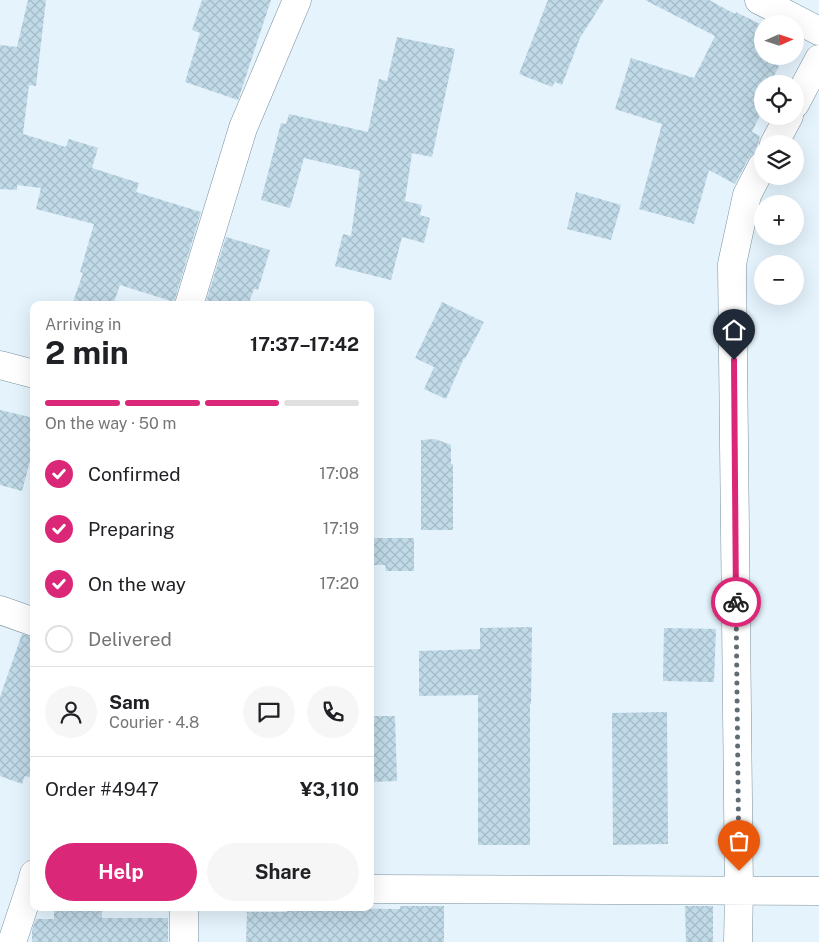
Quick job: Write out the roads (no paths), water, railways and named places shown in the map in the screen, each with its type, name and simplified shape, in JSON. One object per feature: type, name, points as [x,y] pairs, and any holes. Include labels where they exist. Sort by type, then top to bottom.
[{"type":"street","points":[[190,301],[243,128],[297,0]]},
{"type":"street","points":[[759,0],[819,31]]},
{"type":"street","points":[[804,87],[819,58]]},
{"type":"street","points":[[738,942],[732,264],[747,195],[754,181]]},
{"type":"street","points":[[0,364],[30,373]]},
{"type":"street","points":[[0,610],[30,621]]},
{"type":"street","points":[[374,889],[819,891]]},
{"type":"street","points":[[12,942],[30,890]]},
{"type":"street","points":[[184,911],[184,942]]}]
